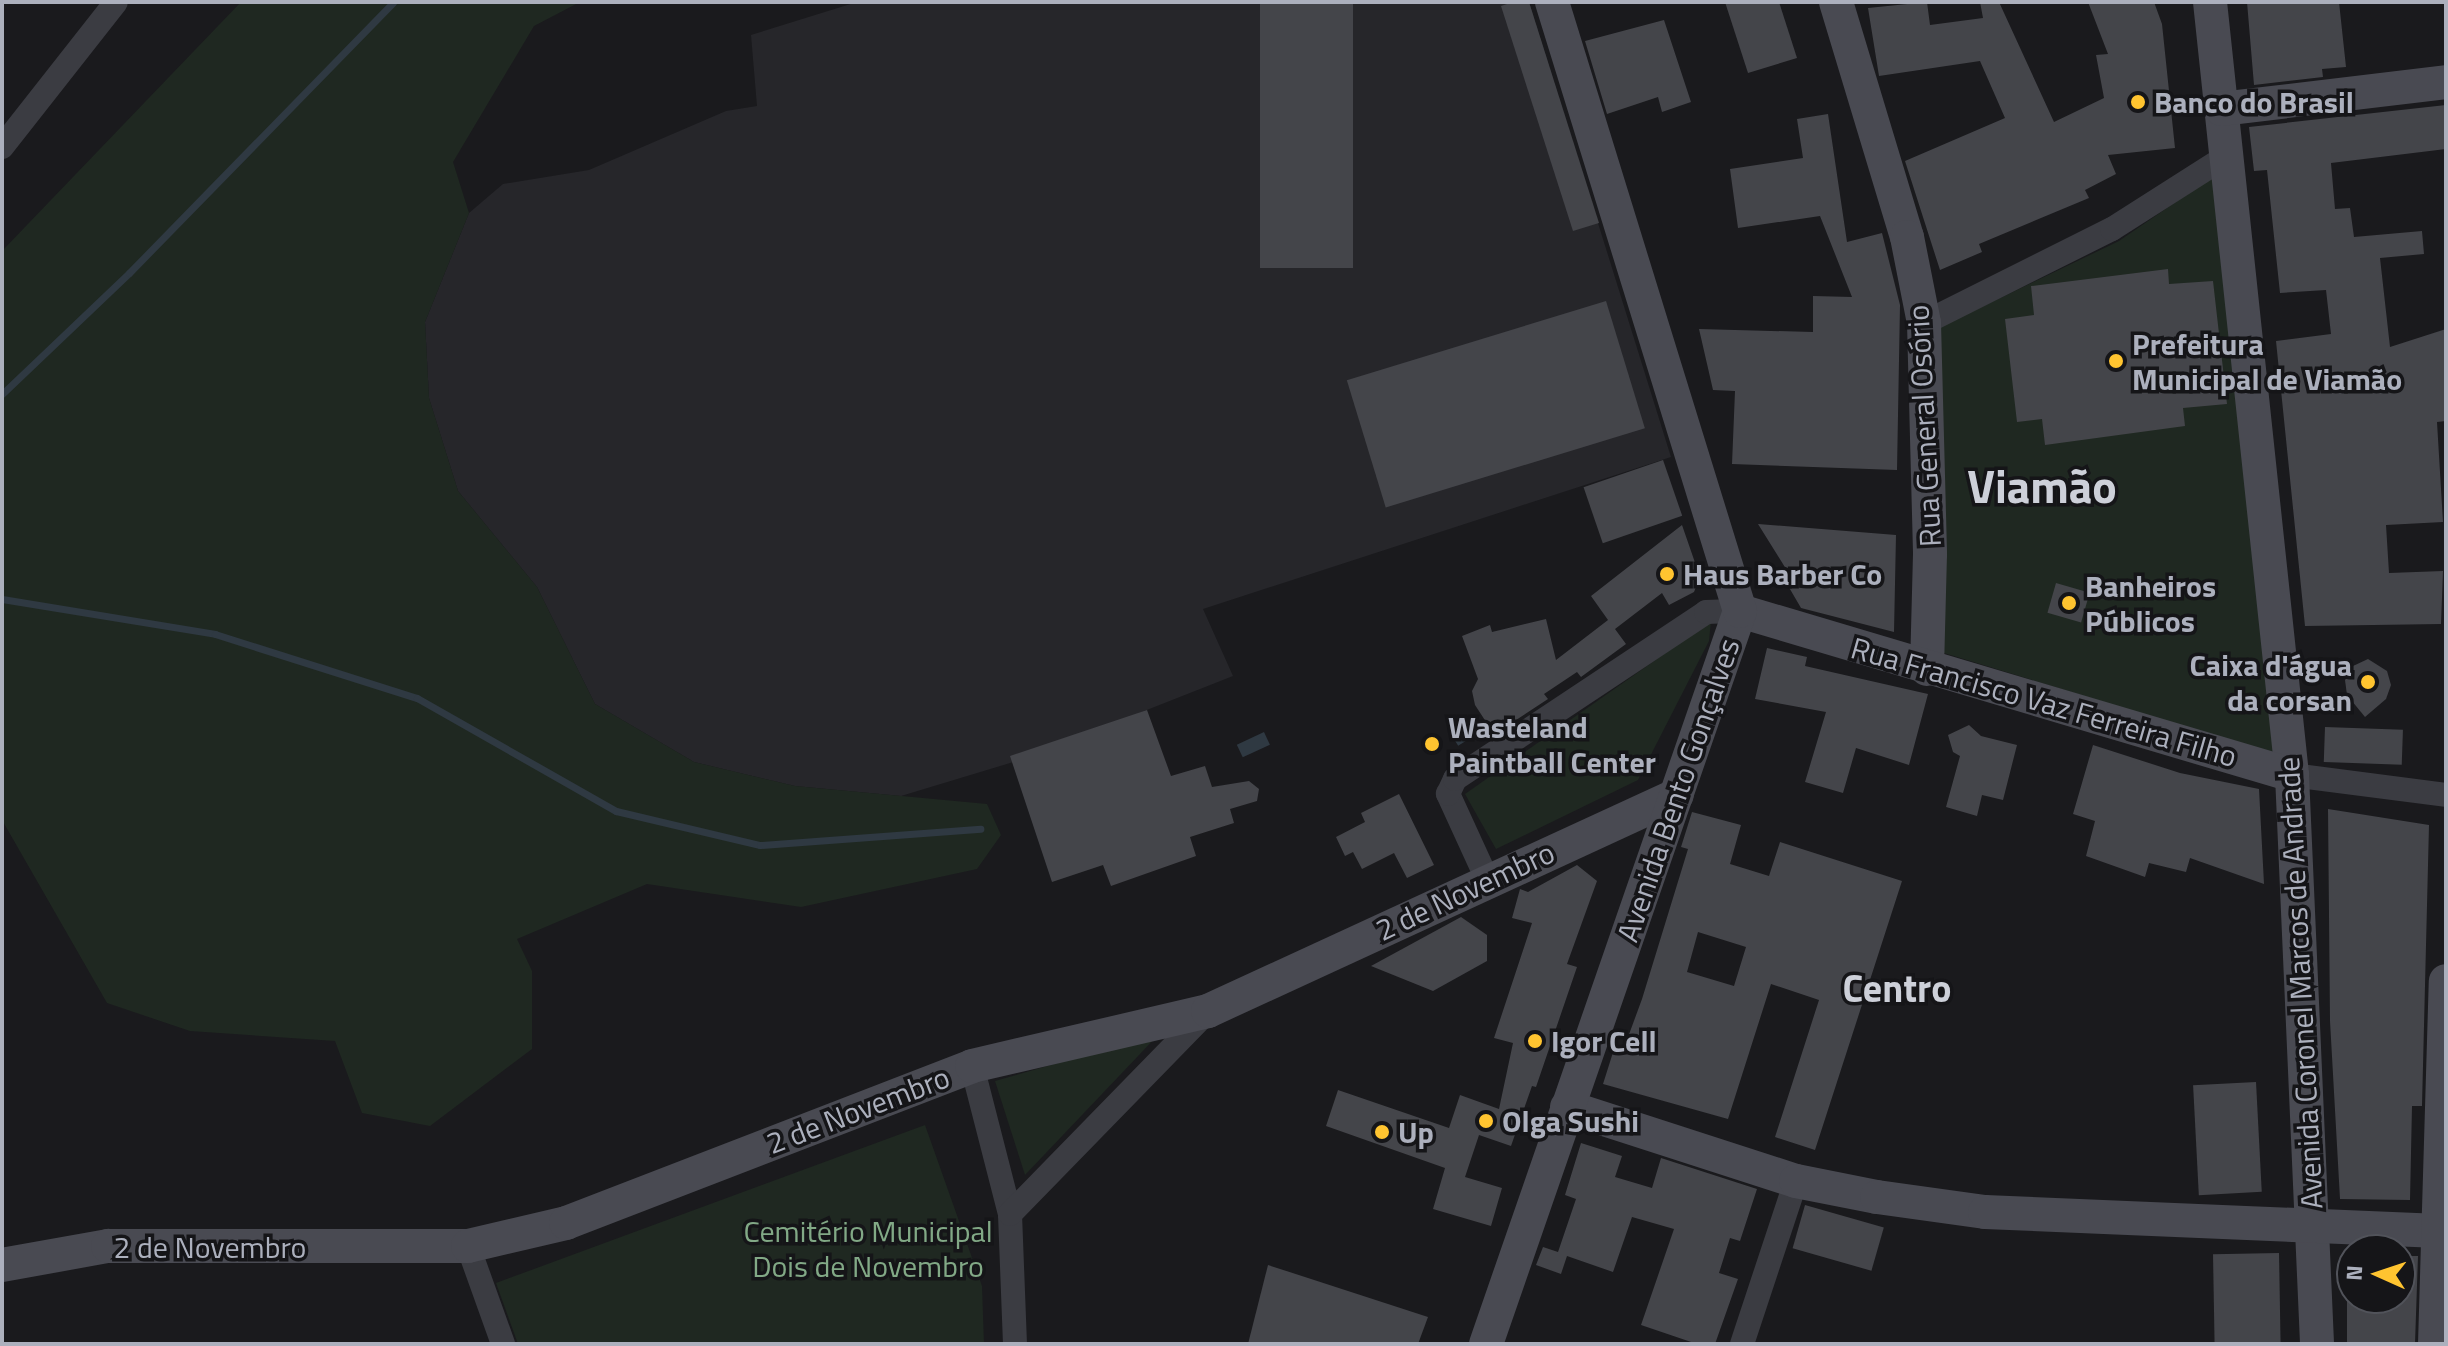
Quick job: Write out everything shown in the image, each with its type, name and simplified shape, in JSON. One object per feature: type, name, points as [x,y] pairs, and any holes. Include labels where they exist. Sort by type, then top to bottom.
[{"type":"street","points":[[2,147],[116,2]]},
{"type":"street","name":"Avenida Bento Gonçalves","points":[[1486,1344],[1740,611],[1552,2]]},
{"type":"street","name":"Rua General Osório","points":[[1836,2],[1907,237],[1924,323],[1930,539],[1927,669]]},
{"type":"street","name":"Avenida Coronel Marcos de Andrade","points":[[2210,2],[2292,775],[2317,1344]]},
{"type":"street","points":[[2221,109],[2446,82]]},
{"type":"street","points":[[1924,323],[2112,229],[2225,157]]},
{"type":"street","points":[[1487,879],[1448,794],[1455,779],[1706,612],[1740,611]]},
{"type":"street","name":"Rua Francisco Vaz Ferreira Filho","points":[[1740,611],[2292,775],[2446,795]]},
{"type":"street","name":"2 de Novembro","points":[[2,1265],[108,1246],[468,1246],[566,1223],[972,1066],[1208,1011],[1487,879],[1677,795]]},
{"type":"street","points":[[2435,1344],[2444,1231],[2446,981]]},
{"type":"street","points":[[1010,1214],[1208,1011]]},
{"type":"street","points":[[972,1066],[1010,1214],[1015,1344]]},
{"type":"street","points":[[1567,1107],[1796,1181],[1985,1212],[2444,1231]]},
{"type":"street","points":[[1742,1344],[1796,1181]]},
{"type":"street","points":[[468,1246],[503,1344]]},
{"type":"shaded area","points":[[857,2],[1529,2],[1671,457],[1203,609],[1233,676],[1020,760],[901,796],[795,786],[694,762],[595,704],[537,587],[458,491],[429,398],[425,322],[469,213],[503,184],[589,170],[726,111],[757,106],[751,35]]},
{"type":"shaded area","points":[[1475,720],[1482,731],[1458,746],[1451,735]]},
{"type":"shaded area","points":[[1264,732],[1270,745],[1243,757],[1237,745]]},
{"type":"green space","points":[[241,2],[580,2],[534,26],[453,162],[469,213],[425,322],[429,398],[458,491],[537,587],[595,704],[694,762],[795,786],[987,804],[1001,835],[977,869],[801,907],[647,884],[517,939],[532,971],[532,1049],[430,1126],[362,1113],[335,1041],[190,1031],[107,1003],[2,820],[2,251]]},
{"type":"green space","points":[[2218,173],[2283,757],[1944,653],[1936,329],[2119,241]]},
{"type":"green space","points":[[1711,621],[1709,641],[1638,780],[1496,849],[1465,794]]},
{"type":"green space","points":[[1159,1034],[1025,1175],[995,1081]]},
{"type":"green space","name":"Cemitério Municipal Dois de Novembro","points":[[925,1125],[982,1286],[984,1344],[518,1344],[496,1283]]},
{"type":"building","points":[[1260,2],[1353,2],[1353,268],[1260,268]]},
{"type":"building","points":[[1529,2],[1599,223],[1573,231],[1501,6]]},
{"type":"building","points":[[1725,2],[1779,2],[1797,58],[1748,73]]},
{"type":"building","points":[[1927,2],[1930,25],[1983,18],[1980,2],[1999,2],[2054,122],[2104,98],[2096,55],[2108,54],[2088,2],[2154,2],[2162,24],[2175,148],[2108,155],[2116,174],[2085,190],[2089,198],[1979,244],[1982,252],[1940,270],[1905,161],[2005,118],[1980,61],[1879,76],[1868,8]]},
{"type":"building","points":[[2247,2],[2339,2],[2346,67],[2322,69],[2323,77],[2254,85]]},
{"type":"building","points":[[1664,20],[1691,102],[1662,112],[1658,97],[1607,114],[1585,41]]},
{"type":"building","points":[[2446,105],[2446,149],[2331,163],[2335,209],[2350,208],[2354,237],[2422,231],[2424,254],[2380,258],[2390,347],[2446,329],[2446,421],[2437,422],[2443,522],[2386,525],[2389,573],[2443,571],[2441,624],[2305,626],[2276,341],[2331,334],[2326,290],[2280,293],[2267,170],[2254,171],[2249,127]]},
{"type":"building","points":[[1828,114],[1847,242],[1882,233],[1900,305],[1897,470],[1732,464],[1735,391],[1713,390],[1699,329],[1813,332],[1813,296],[1852,297],[1820,216],[1738,228],[1730,169],[1803,158],[1797,119]]},
{"type":"building","name":"Prefeitura Municipal de Viamão","points":[[2168,269],[2169,284],[2213,281],[2227,404],[2183,408],[2185,426],[2045,445],[2042,419],[2017,422],[2005,319],[2034,315],[2031,286]]},
{"type":"building","points":[[1606,301],[1645,428],[1386,507],[1347,380]]},
{"type":"building","points":[[1663,460],[1682,516],[1603,543],[1584,487]]},
{"type":"building","points":[[1758,524],[1896,535],[1894,632],[1801,608],[1787,584],[1796,585]]},
{"type":"building","points":[[1682,525],[1700,577],[1694,592],[1669,605],[1662,593],[1615,629],[1626,644],[1581,677],[1577,672],[1544,694],[1548,699],[1510,724],[1508,721],[1492,731],[1475,705],[1472,691],[1478,679],[1462,636],[1490,625],[1492,632],[1546,619],[1556,660],[1608,620],[1591,596]]},
{"type":"building","name":"Banheiros Públicos","points":[[2056,583],[2090,593],[2081,622],[2047,613]]},
{"type":"building","points":[[1767,648],[1807,657],[1805,666],[1928,694],[1909,765],[1856,748],[1843,793],[1805,782],[1826,712],[1755,699]]},
{"type":"building","name":"Caixa d'água da corsan","points":[[2368,659],[2387,671],[2391,685],[2386,699],[2365,717],[2347,695],[2345,680],[2353,666]]},
{"type":"building","points":[[1147,710],[1171,776],[1205,766],[1212,787],[1249,781],[1259,789],[1257,801],[1230,809],[1234,823],[1190,837],[1196,856],[1111,886],[1103,865],[1052,882],[1010,756]]},
{"type":"building","points":[[1969,725],[1981,736],[2017,745],[2003,800],[1982,795],[1977,816],[1946,807],[1960,756],[1953,752],[1948,735]]},
{"type":"building","points":[[2325,727],[2403,730],[2402,765],[2324,762]]},
{"type":"building","points":[[2093,745],[2180,773],[2259,789],[2264,884],[2190,858],[2186,872],[2149,863],[2145,877],[2086,856],[2095,821],[2073,814]]},
{"type":"building","points":[[1399,794],[1434,865],[1407,878],[1394,853],[1362,869],[1353,852],[1345,856],[1336,837],[1365,822],[1361,813]]},
{"type":"building","points":[[2328,809],[2429,825],[2422,1106],[2412,1106],[2410,1200],[2340,1199],[2330,1021]]},
{"type":"building","points":[[1692,812],[1741,825],[1730,864],[1769,876],[1780,842],[1902,881],[1815,1150],[1775,1137],[1819,1000],[1771,984],[1728,1119],[1603,1084],[1615,1046],[1624,1048],[1642,999],[1688,849],[1681,847]],"holes":[[[1698,932],[1746,947],[1734,986],[1687,972]]]},
{"type":"building","points":[[1577,865],[1597,881],[1567,964],[1577,967],[1536,1087],[1532,1086],[1511,1146],[1479,1135],[1465,1177],[1502,1188],[1491,1226],[1433,1209],[1445,1168],[1326,1126],[1338,1090],[1449,1128],[1460,1095],[1499,1109],[1513,1043],[1494,1038],[1532,923],[1512,918],[1520,889],[1528,892]]},
{"type":"building","points":[[1461,917],[1487,935],[1487,961],[1433,991],[1371,966]]},
{"type":"building","points":[[2256,1082],[2262,1192],[2199,1195],[2193,1085]]},
{"type":"building","points":[[1581,1143],[1622,1156],[1615,1177],[1652,1188],[1661,1158],[1757,1189],[1740,1241],[1730,1238],[1719,1273],[1738,1279],[1715,1344],[1697,1344],[1641,1325],[1674,1229],[1632,1217],[1613,1272],[1567,1256],[1561,1274],[1536,1265],[1543,1247],[1558,1252],[1576,1199],[1565,1195]]},
{"type":"building","points":[[1805,1205],[1884,1228],[1871,1271],[1793,1248]]},
{"type":"building","points":[[2279,1253],[2281,1344],[2215,1344],[2213,1254]]},
{"type":"building","points":[[2418,1256],[2415,1344],[2347,1344],[2347,1314],[2416,1314]]},
{"type":"building","points":[[1268,1265],[1428,1317],[1418,1344],[1248,1344]]},
{"type":"waterway","points":[[2,394],[129,273],[393,2]]},
{"type":"waterway","points":[[2,599],[215,634],[417,698],[616,811],[760,845],[980,829]]},
{"type":"place","name":"Banco do Brasil","points":[[2138,102]]},
{"type":"place","name":"Prefeitura Municipal de Viamão","points":[[2116,361]]},
{"type":"place","name":"Haus Barber Co","points":[[1667,574]]},
{"type":"place","name":"Banheiros Públicos","points":[[2069,603]]},
{"type":"place","name":"Caixa d'água da corsan","points":[[2368,682]]},
{"type":"place","name":"Wasteland Paintball Center","points":[[1432,744]]},
{"type":"place","name":"Igor Cell","points":[[1535,1041]]},
{"type":"place","name":"Olga Sushi","points":[[1486,1121]]},
{"type":"place","name":"Up","points":[[1382,1132]]},
{"type":"district","name":"Viamão","points":[[2042,486]]},
{"type":"district","name":"Centro","points":[[1897,989]]}]
